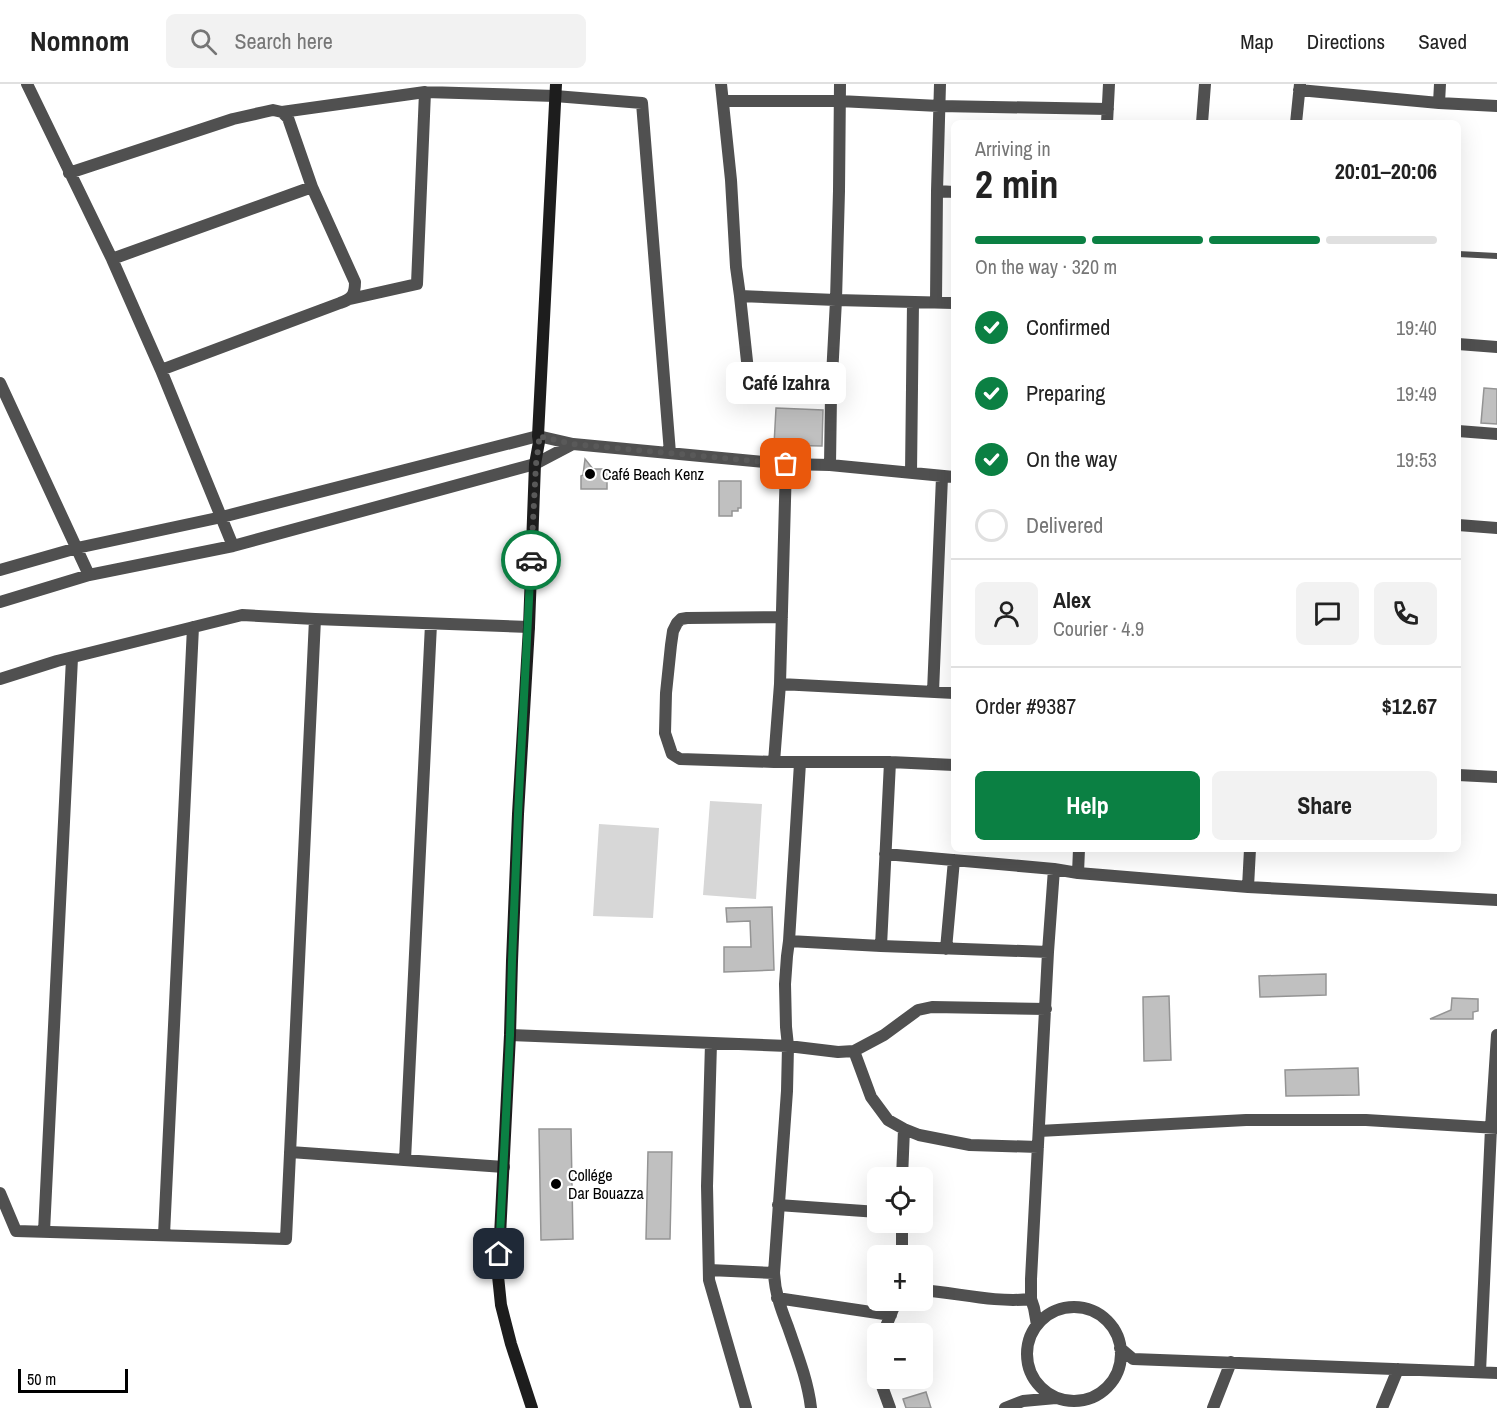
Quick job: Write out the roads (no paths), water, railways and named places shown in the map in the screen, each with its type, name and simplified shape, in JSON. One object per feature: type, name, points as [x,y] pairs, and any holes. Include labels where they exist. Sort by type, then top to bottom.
[{"type":"street","points":[[27,84],[112,259],[161,370],[233,546]]},
{"type":"street","points":[[721,84],[731,180],[736,267],[749,380],[755,388],[767,395],[831,395]]},
{"type":"street","points":[[830,465],[839,191],[840,84]]},
{"type":"street","points":[[936,302],[940,84]]},
{"type":"street","points":[[1107,120],[1109,84]]},
{"type":"street","points":[[1202,120],[1205,84]]},
{"type":"street","points":[[1439,103],[1440,84]]},
{"type":"street","points":[[1296,120],[1300,87],[1439,103],[1497,106]]},
{"type":"street","points":[[69,173],[233,119],[273,110],[282,112],[425,92],[555,90],[642,103],[670,453]]},
{"type":"street","points":[[532,1408],[511,1344],[501,1305],[498,1276],[510,1035],[517,825],[539,442],[555,90]]},
{"type":"street","points":[[161,370],[350,299],[417,284],[425,92]]},
{"type":"street","points":[[723,101],[839,101],[939,106],[1108,109]]},
{"type":"street","points":[[282,112],[288,118],[312,187],[355,282],[355,292],[350,299]]},
{"type":"street","points":[[112,259],[312,187]]},
{"type":"street","points":[[937,191],[951,192]]},
{"type":"street","points":[[740,296],[951,303]]},
{"type":"street","points":[[911,473],[913,302]]},
{"type":"street","points":[[1461,344],[1497,347]]},
{"type":"street","points":[[0,383],[89,575]]},
{"type":"street","points":[[1461,431],[1497,434]]},
{"type":"street","points":[[0,570],[77,548],[222,517],[538,436],[573,444],[948,477],[933,692]]},
{"type":"street","points":[[0,602],[89,575],[233,546],[536,464],[573,444]]},
{"type":"street","points":[[774,762],[780,684],[786,464]]},
{"type":"street","points":[[1461,525],[1497,528]]},
{"type":"street","points":[[0,679],[72,658],[242,615],[528,627]]},
{"type":"street","points":[[782,617],[681,619],[677,623],[673,631],[666,693],[665,733],[672,754],[680,759],[951,765]]},
{"type":"street","points":[[0,1193],[16,1231],[286,1239],[315,619]]},
{"type":"street","points":[[405,1160],[431,624]]},
{"type":"street","points":[[164,1235],[193,627]]},
{"type":"street","points":[[44,1232],[72,658]]},
{"type":"street","points":[[780,684],[951,693]]},
{"type":"street","points":[[800,762],[785,984],[788,1046],[787,1102],[774,1273],[777,1298],[812,1408]]},
{"type":"street","points":[[880,946],[890,762]]},
{"type":"street","points":[[1461,775],[1497,777]]},
{"type":"street","points":[[1078,873],[1079,852]]},
{"type":"street","points":[[1248,887],[1250,852]]},
{"type":"street","points":[[885,854],[1248,887],[1497,900]]},
{"type":"street","points":[[946,948],[954,860]]},
{"type":"street","points":[[1036,1325],[1032,1303],[1038,1147],[1054,869]]},
{"type":"street","points":[[789,941],[1048,952]]},
{"type":"street","points":[[510,1035],[788,1046],[838,1052],[854,1051],[884,1035],[918,1010],[932,1007],[1046,1009]]},
{"type":"street","points":[[1480,1372],[1497,1035]]},
{"type":"street","points":[[711,1043],[706,1186],[709,1280],[747,1408]]},
{"type":"street","points":[[854,1051],[871,1097],[888,1120],[904,1129],[919,1135],[970,1145],[1038,1147]]},
{"type":"street","points":[[1039,1131],[1246,1120],[1366,1120],[1494,1128]]},
{"type":"street","points":[[902,1167],[904,1129]]},
{"type":"street","points":[[290,1152],[504,1167]]},
{"type":"street","points":[[778,1205],[867,1211]]},
{"type":"street","points":[[709,1270],[774,1273]]},
{"type":"street","points":[[933,1292],[1032,1303],[1052,1312]]},
{"type":"street","points":[[777,1298],[891,1315]]},
{"type":"street","points":[[1057,1398],[1043,1389],[1035,1380],[1028,1366],[1027,1352],[1036,1325],[1052,1312],[1073,1307],[1094,1311],[1104,1318],[1117,1336],[1120,1348],[1120,1361],[1116,1374]]},
{"type":"street","points":[[888,1323],[893,1311]]},
{"type":"street","points":[[1120,1348],[1133,1359],[1497,1373]]},
{"type":"street","points":[[1005,1408],[1023,1401],[1057,1398],[1072,1401],[1087,1399],[1104,1389],[1133,1359]]},
{"type":"street","points":[[1213,1408],[1231,1362]]},
{"type":"street","points":[[1382,1408],[1398,1369]]},
{"type":"street","points":[[1023,1401],[1035,1380]]},
{"type":"street","points":[[883,1389],[890,1408]]},
{"type":"lane","points":[[1461,254],[1497,256]]},
{"type":"place","name":"Café Izahra","points":[[786,464]]},
{"type":"place","name":"Café Beach Kenz","points":[[590,474]]},
{"type":"place","name":"Collége Dar Bouazza","points":[[556,1184]]}]
